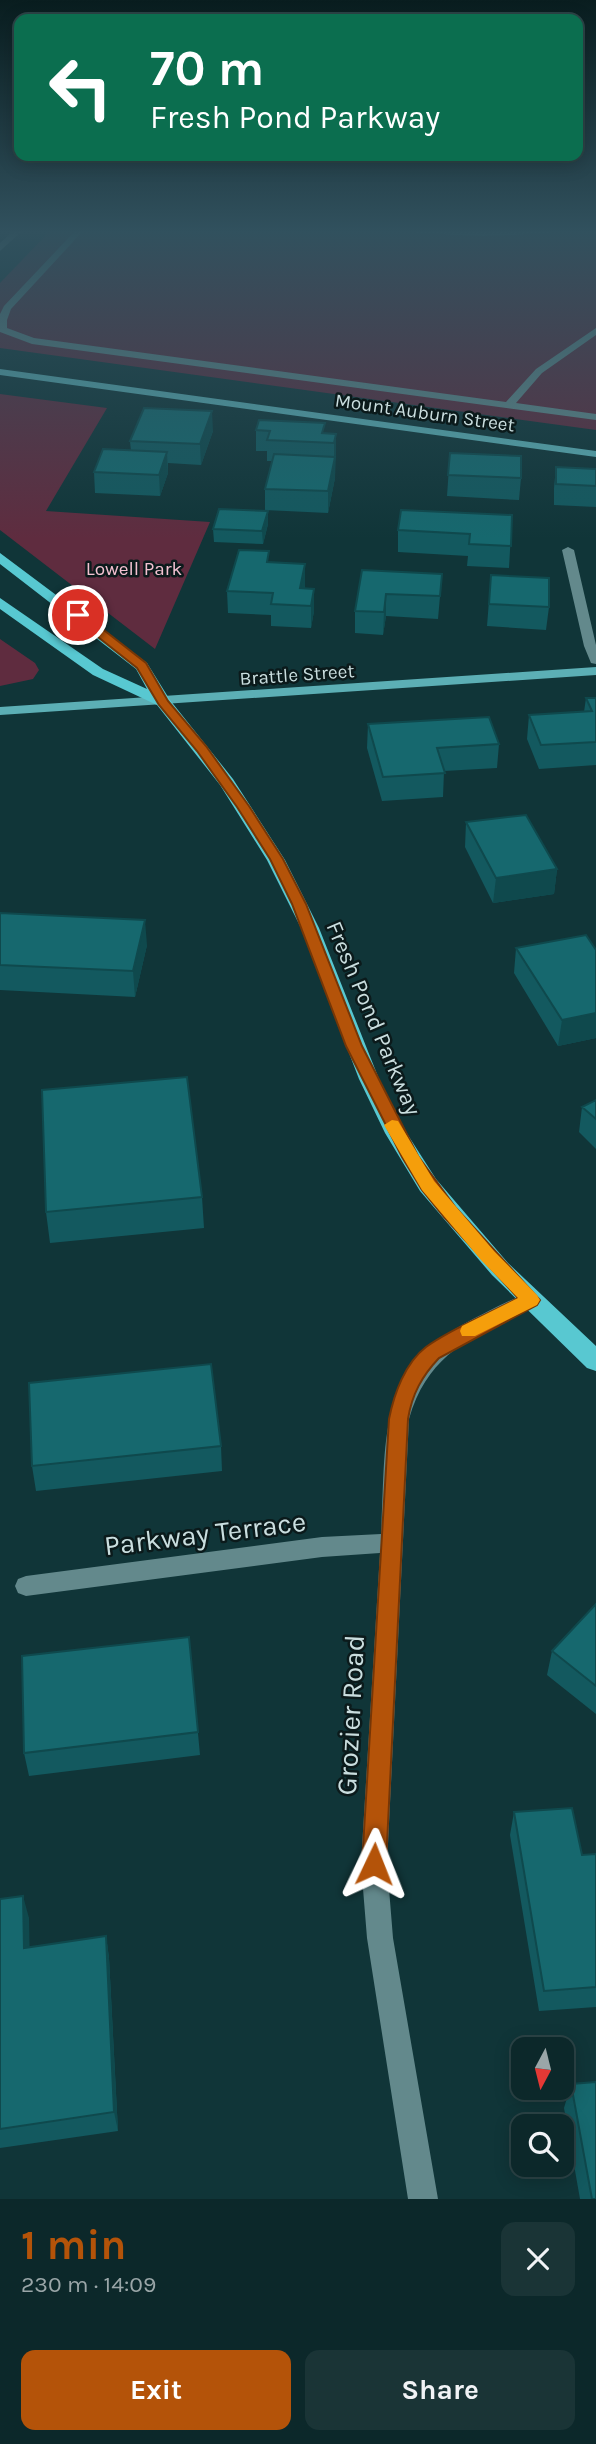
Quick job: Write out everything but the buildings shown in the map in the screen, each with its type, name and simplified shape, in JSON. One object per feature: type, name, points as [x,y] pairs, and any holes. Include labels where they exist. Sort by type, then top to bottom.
[{"type":"highway","name":"Fresh Pond Parkway","points":[[0,557],[142,666],[163,702],[227,783],[276,859],[310,928],[369,1079],[416,1167],[467,1232],[531,1300],[596,1361]]},
{"type":"highway","name":"Fresh Pond Parkway","points":[[0,602],[98,672],[163,702]]},
{"type":"main road","name":"Mount Auburn Street","points":[[0,372],[596,454]]},
{"type":"main road","name":"Brattle Street","points":[[0,712],[596,671]]},
{"type":"street","points":[[13,334],[32,341],[596,417]]},
{"type":"street","points":[[509,405],[538,370],[592,334]]},
{"type":"street","points":[[568,550],[590,646],[596,660]]},
{"type":"street","name":"Grozier Road","points":[[423,2199],[380,1938],[374,1864],[399,1419],[402,1398],[410,1381],[432,1353],[531,1300]]},
{"type":"street","name":"Parkway Terrace","points":[[26,1586],[322,1547],[392,1543]]},
{"type":"green space","points":[[0,334],[596,334],[596,430],[0,348]]},
{"type":"green space","name":"Lowell Park","points":[[0,394],[107,408],[46,511],[210,522],[155,649],[0,530]]},
{"type":"green space","points":[[0,639],[35,663],[39,670],[33,679],[0,686]]},
{"type":"slow traffic","points":[[392,1125],[428,1185],[450,1213],[531,1300],[469,1331]]},
{"type":"route","points":[[78,615],[142,666],[163,702],[202,749],[243,806],[287,878],[310,928],[354,1046],[396,1133],[428,1185],[450,1213],[531,1300],[432,1353],[419,1366],[402,1398],[374,1864]]}]
